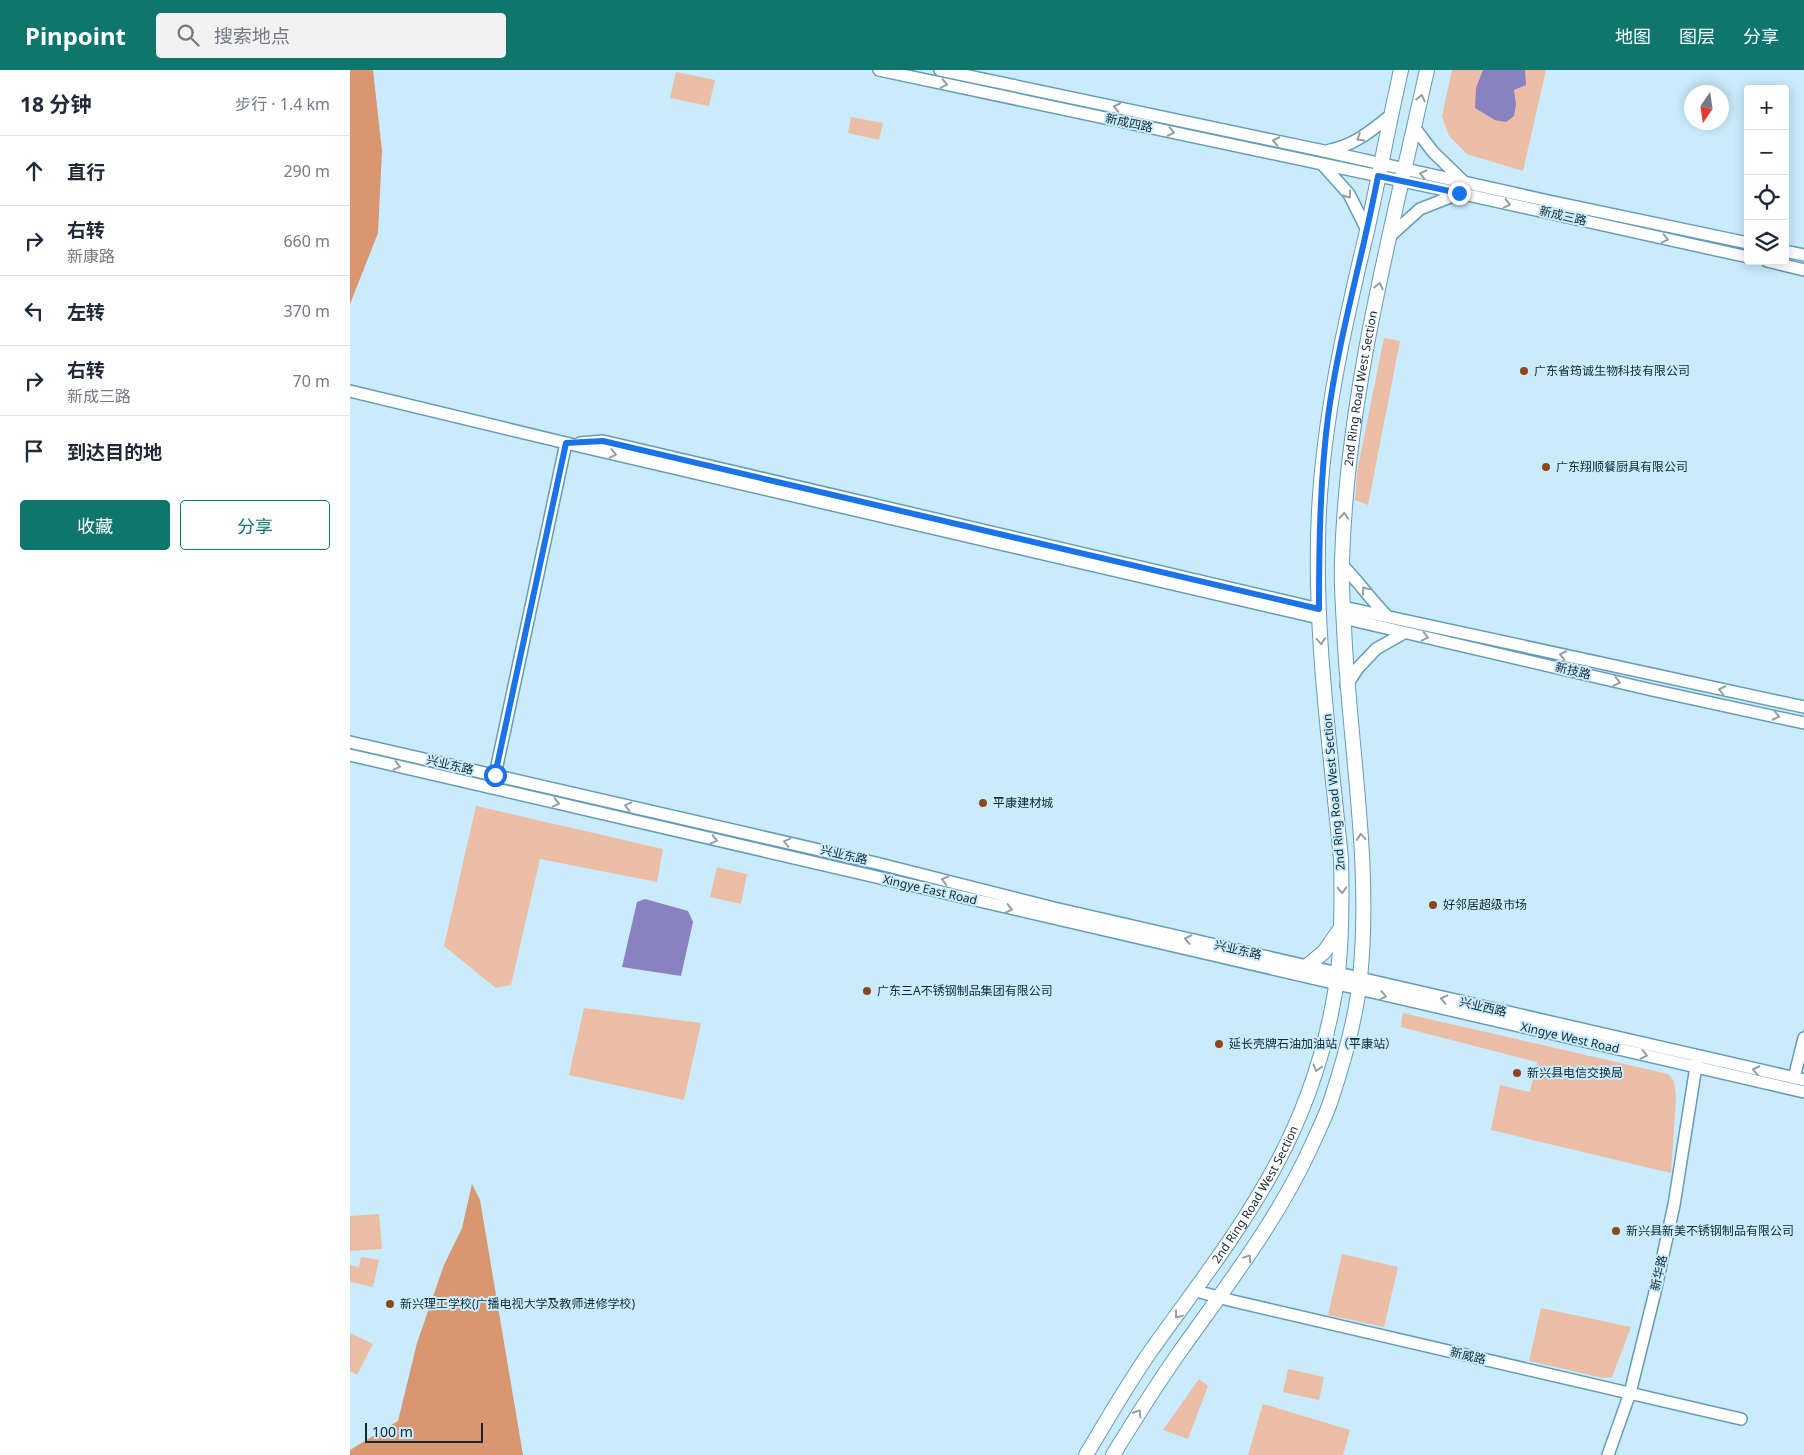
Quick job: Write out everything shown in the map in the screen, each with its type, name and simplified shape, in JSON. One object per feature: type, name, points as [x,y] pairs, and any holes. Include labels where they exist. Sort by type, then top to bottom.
[{"type":"main road","name":"2nd Ring Road West Section","points":[[1086,1455],[1116,1403],[1229,1242],[1277,1163],[1303,1106],[1324,1042],[1336,979],[1342,897],[1341,860],[1319,614],[1319,512],[1328,416],[1350,302],[1401,70]]},
{"type":"main road","name":"2nd Ring Road West Section","points":[[1113,1455],[1179,1352],[1220,1298],[1266,1230],[1296,1180],[1330,1104],[1342,1063],[1359,985],[1364,899],[1361,840],[1346,686],[1342,565],[1344,514],[1355,415],[1371,323],[1427,70]]},
{"type":"main road","points":[[1307,966],[1324,952],[1341,929]]},
{"type":"street","name":"新成四路","points":[[879,70],[1322,164],[1380,170]]},
{"type":"street","name":"新成四路","points":[[940,70],[1324,151],[1380,170]]},
{"type":"street","points":[[1324,151],[1344,147],[1362,138],[1391,115]]},
{"type":"street","points":[[1389,237],[1420,209],[1462,188],[1414,127]]},
{"type":"street","points":[[1322,164],[1349,194],[1367,230]]},
{"type":"street","name":"新成三路","points":[[1380,170],[1744,256]]},
{"type":"street","name":"新成三路","points":[[1462,188],[1744,242]]},
{"type":"street","points":[[1789,252],[1804,255]]},
{"type":"street","points":[[1783,265],[1804,270]]},
{"type":"street","points":[[350,391],[566,443],[603,441],[1319,614]]},
{"type":"street","points":[[495,775],[566,443]]},
{"type":"street","points":[[1342,565],[1387,616]]},
{"type":"street","name":"新技路","points":[[1343,613],[1387,616],[1804,708]]},
{"type":"street","name":"新技路","points":[[1343,613],[1404,632],[1804,723]]},
{"type":"street","points":[[1346,686],[1358,668],[1376,649],[1404,632]]},
{"type":"street","name":"兴业东路","points":[[350,742],[876,862],[1054,908],[1307,966],[1336,979]]},
{"type":"street","name":"Xingye East Road","points":[[350,755],[1336,979]]},
{"type":"street","name":"Xingye West Road","points":[[1336,979],[1696,1062],[1804,1092]]},
{"type":"street","points":[[1696,1062],[1799,1079],[1804,1038]]},
{"type":"street","name":"新华路","points":[[1608,1455],[1630,1393],[1655,1292],[1674,1205],[1696,1062]]},
{"type":"street","name":"新威路","points":[[1196,1291],[1742,1418]]},
{"type":"shaded area","points":[[350,70],[373,70],[382,151],[378,233],[350,304]]},
{"type":"shaded area","points":[[1452,70],[1546,70],[1523,171],[1467,154],[1449,136],[1442,116]]},
{"type":"shaded area","points":[[1483,70],[1525,70],[1526,85],[1514,90],[1516,104],[1514,116],[1506,122],[1495,120],[1475,108],[1476,88]]},
{"type":"shaded area","points":[[676,72],[715,80],[709,106],[670,98]]},
{"type":"shaded area","points":[[851,117],[883,123],[879,140],[848,133]]},
{"type":"shaded area","points":[[1384,338],[1400,341],[1368,505],[1355,500],[1357,472]]},
{"type":"shaded area","points":[[476,806],[663,849],[657,882],[540,859],[511,985],[496,988],[444,946]]},
{"type":"shaded area","points":[[717,867],[747,874],[741,904],[710,897]]},
{"type":"shaded area","points":[[645,899],[688,911],[693,922],[681,976],[622,967],[637,902]]},
{"type":"shaded area","points":[[584,1008],[701,1023],[684,1100],[569,1075]]},
{"type":"shaded area","points":[[1403,1013],[1668,1074],[1674,1081],[1676,1097],[1671,1173],[1491,1130],[1500,1085],[1530,1092],[1537,1062],[1401,1027]]},
{"type":"shaded area","points":[[472,1184],[480,1200],[523,1455],[350,1455],[350,1450],[398,1421],[417,1343],[444,1265],[462,1228]]},
{"type":"shaded area","points":[[379,1214],[382,1249],[350,1251],[350,1216]]},
{"type":"shaded area","points":[[1342,1254],[1398,1267],[1384,1327],[1328,1315]]},
{"type":"shaded area","points":[[361,1257],[379,1260],[373,1287],[350,1282],[350,1265],[359,1267]]},
{"type":"shaded area","points":[[1541,1308],[1631,1327],[1612,1377],[1603,1378],[1529,1361]]},
{"type":"shaded area","points":[[350,1333],[373,1344],[357,1375],[350,1371]]},
{"type":"shaded area","points":[[1288,1369],[1324,1377],[1319,1400],[1283,1392]]},
{"type":"shaded area","points":[[1199,1379],[1208,1386],[1188,1439],[1163,1430]]},
{"type":"shaded area","points":[[1263,1404],[1350,1430],[1343,1455],[1248,1455]]},
{"type":"place","name":"广东省筠诚生物科技有限公司","points":[[1524,371]]},
{"type":"place","name":"广东翔顺餐厨具有限公司","points":[[1546,467]]},
{"type":"place","name":"平康建材城","points":[[983,803]]},
{"type":"place","name":"好邻居超级市场","points":[[1433,905]]},
{"type":"place","name":"广东三A不锈钢制品集团有限公司","points":[[867,991]]},
{"type":"place","name":"延长壳牌石油加油站（平康站）","points":[[1219,1044]]},
{"type":"place","name":"新兴县电信交换局","points":[[1517,1073]]},
{"type":"place","name":"新兴县新美不锈钢制品有限公司","points":[[1616,1231]]},
{"type":"place","name":"新兴理工学校(广播电视大学及教师进修学校)","points":[[390,1304]]},
{"type":"route","points":[[495,775],[566,443],[603,441],[1319,609],[1319,512],[1328,416],[1350,302],[1378,176],[1459,193]]}]
